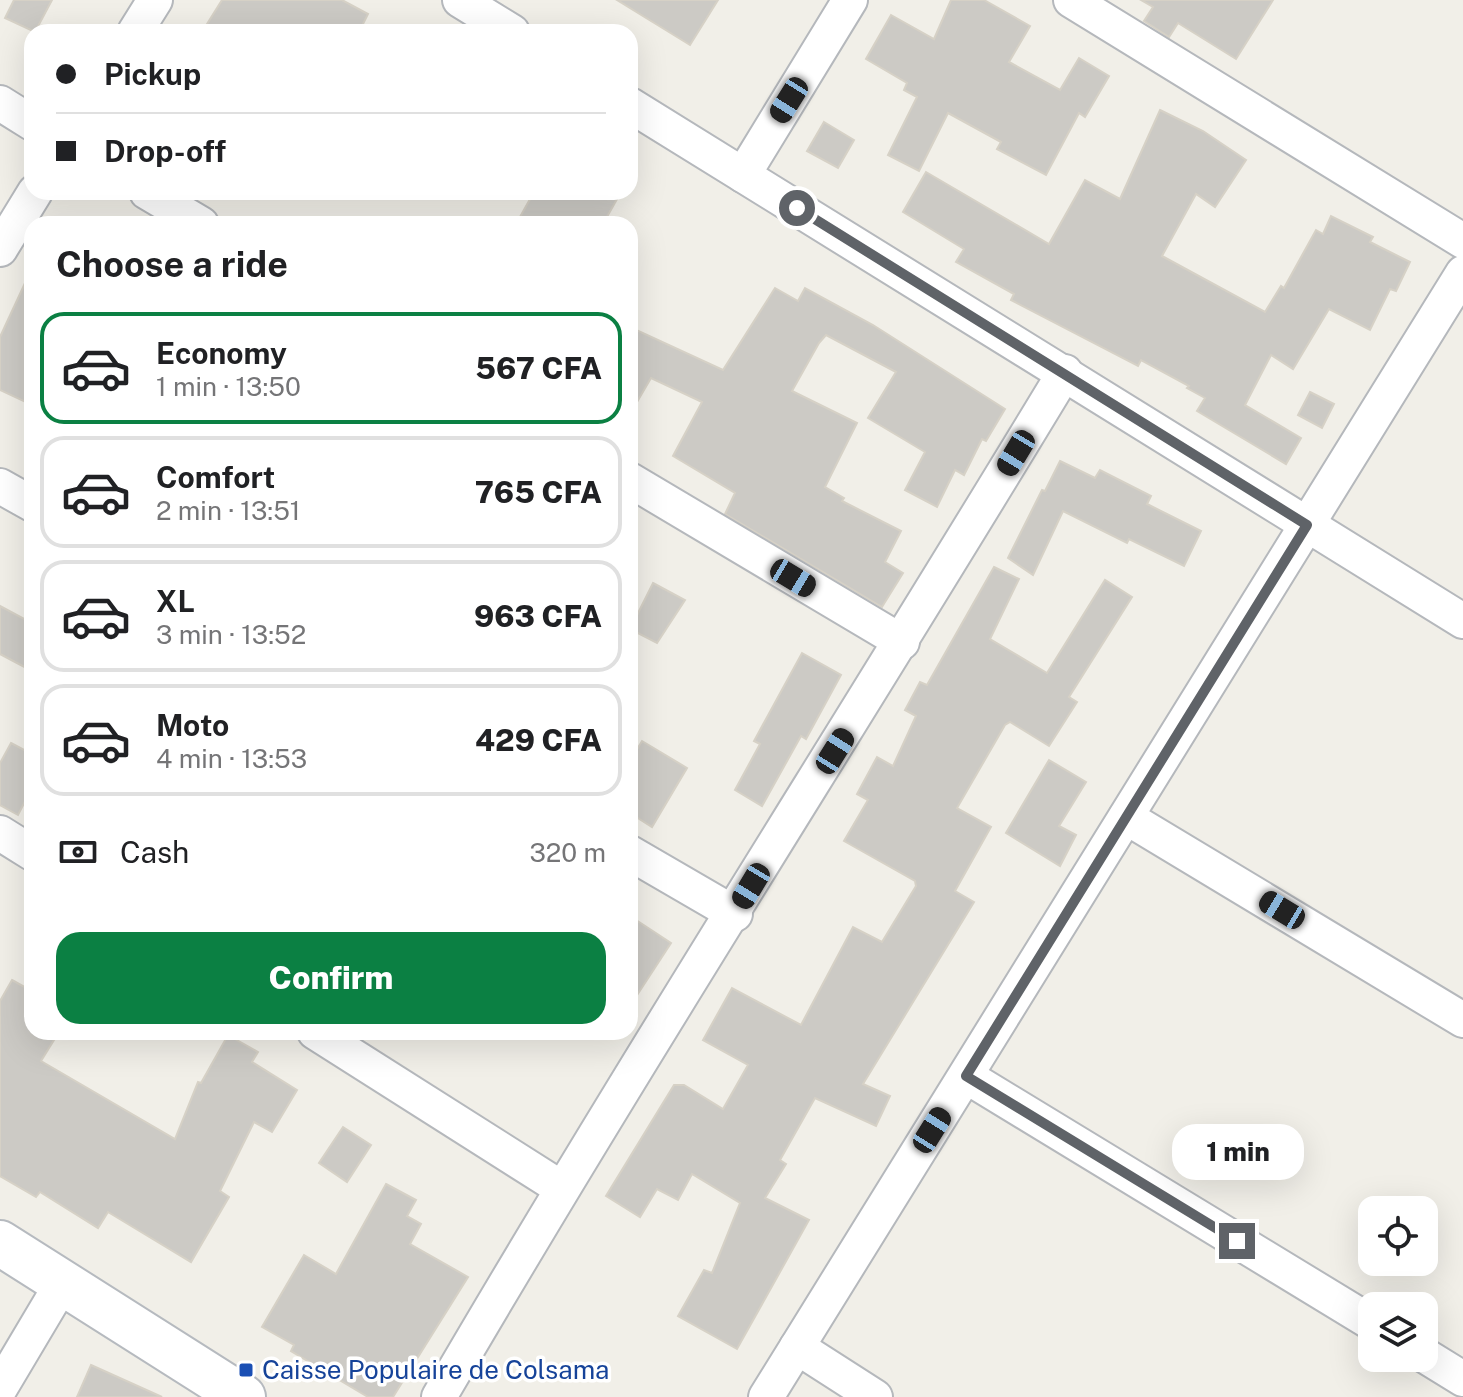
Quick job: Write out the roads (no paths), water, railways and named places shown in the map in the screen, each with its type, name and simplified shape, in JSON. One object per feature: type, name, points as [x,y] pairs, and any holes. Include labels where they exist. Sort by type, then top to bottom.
[{"type":"street","points":[[140,24],[155,0]]},
{"type":"street","points":[[460,0],[499,24]]},
{"type":"street","points":[[743,175],[850,0]]},
{"type":"street","points":[[1071,0],[1463,241]]},
{"type":"street","points":[[0,103],[24,118]]},
{"type":"street","points":[[638,110],[1463,621]]},
{"type":"street","points":[[0,249],[30,200]]},
{"type":"street","points":[[160,200],[188,216]]},
{"type":"street","points":[[766,1397],[1463,273]]},
{"type":"street","points":[[439,1397],[561,1188],[735,914],[1065,372]]},
{"type":"street","points":[[638,485],[902,642]]},
{"type":"street","points":[[0,486],[24,500]]},
{"type":"street","points":[[1126,817],[1463,1020]]},
{"type":"street","points":[[0,833],[24,848]]},
{"type":"street","points":[[638,858],[735,914]]},
{"type":"street","points":[[328,1040],[561,1188]]},
{"type":"street","points":[[966,1076],[1358,1314]]},
{"type":"street","points":[[0,1243],[243,1397]]},
{"type":"street","points":[[0,1388],[63,1282]]},
{"type":"street","points":[[797,1347],[875,1397]]},
{"type":"street","points":[[1438,1364],[1463,1379]]},
{"type":"place","name":"Caisse Populaire de Colsama","points":[[246,1370]]}]
